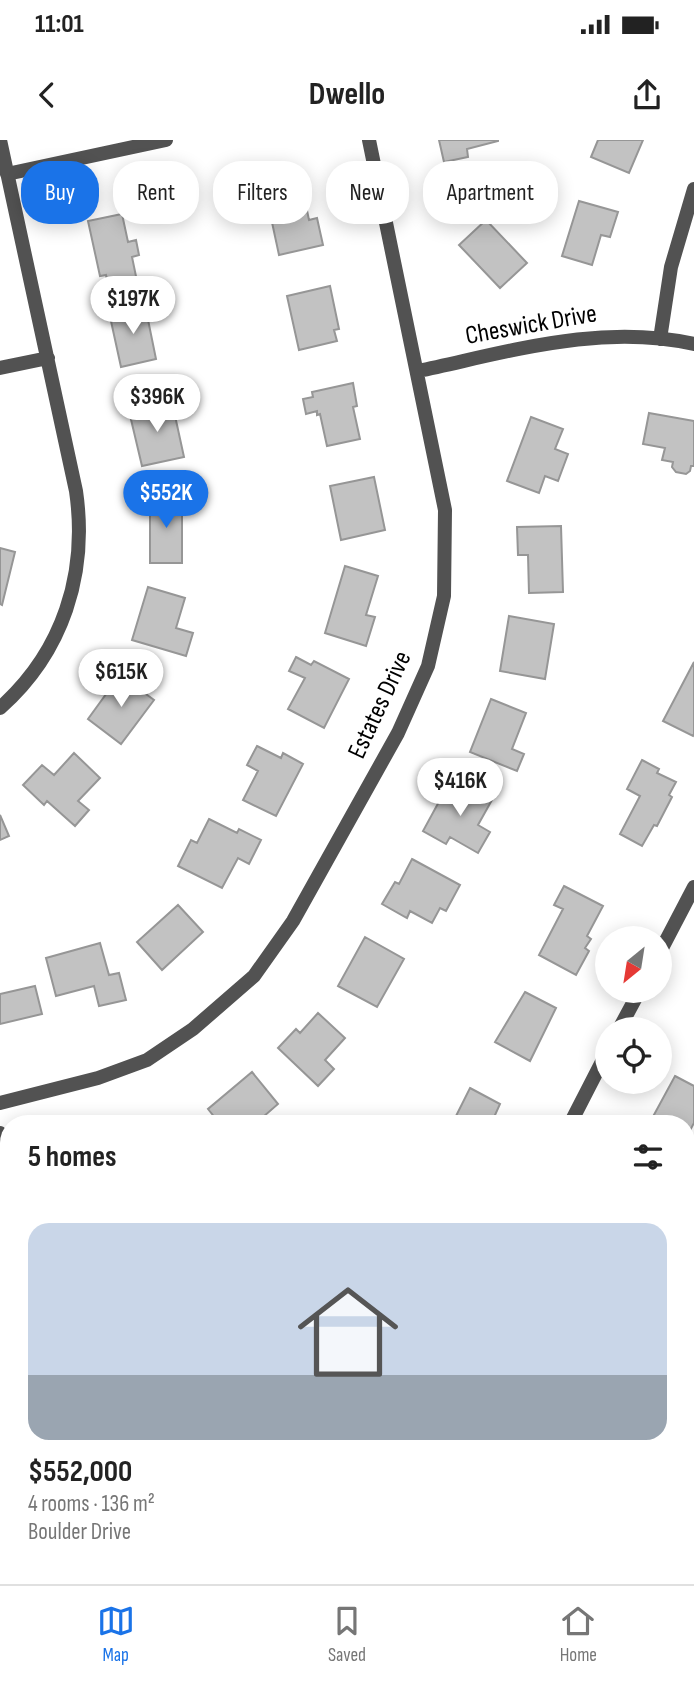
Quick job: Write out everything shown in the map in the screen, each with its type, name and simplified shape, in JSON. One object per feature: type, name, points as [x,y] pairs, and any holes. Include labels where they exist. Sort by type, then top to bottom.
[{"type":"street","points":[[0,140],[76,491],[80,534],[79,556],[68,607],[50,650],[37,669],[0,708]]},
{"type":"street","points":[[8,174],[166,140]]},
{"type":"street","name":"Estates Drive","points":[[0,1103],[122,1071],[172,1045],[216,1011],[254,976],[293,921],[398,733],[428,666],[444,596],[445,510],[369,140]]},
{"type":"street","points":[[660,339],[671,267],[694,189]]},
{"type":"street","name":"Cheswick Drive","points":[[418,371],[583,337],[660,339],[694,344]]},
{"type":"street","points":[[0,368],[48,358]]},
{"type":"street","points":[[672,929],[694,887]]},
{"type":"street","points":[[575,1115],[595,1075]]},
{"type":"building","points":[[439,140],[498,140],[467,149],[468,157],[444,161]]},
{"type":"building","points":[[598,140],[643,140],[629,173],[591,157]]},
{"type":"building","points":[[579,201],[618,212],[610,237],[601,235],[592,265],[562,256]]},
{"type":"building","points":[[113,216],[113,224],[124,224],[128,242],[136,240],[139,255],[132,257],[138,286],[109,292],[106,275],[100,276],[89,224],[99,224],[99,219]]},
{"type":"building","points":[[317,218],[323,245],[279,255],[272,224],[312,224],[312,219]]},
{"type":"building","points":[[482,224],[490,224],[527,263],[500,288],[459,245]]},
{"type":"building","points":[[330,286],[339,329],[334,330],[337,341],[299,350],[287,296]]},
{"type":"building","points":[[145,305],[156,359],[121,367],[109,312]]},
{"type":"building","points":[[353,383],[357,406],[353,407],[360,439],[327,446],[320,414],[317,415],[317,411],[306,414],[303,399],[313,397],[312,392]]},
{"type":"building","points":[[172,402],[184,457],[142,466],[129,411]]},
{"type":"building","points":[[649,413],[694,421],[694,466],[691,466],[686,474],[676,472],[672,467],[673,462],[662,460],[665,448],[643,444]]},
{"type":"building","points":[[531,417],[563,429],[555,449],[568,454],[558,481],[545,476],[539,493],[507,481]]},
{"type":"building","points":[[374,477],[385,530],[341,540],[330,486]]},
{"type":"building","points":[[150,497],[182,497],[182,563],[150,563]]},
{"type":"building","points":[[561,526],[563,592],[529,593],[528,555],[518,555],[517,527]]},
{"type":"building","points":[[0,548],[15,552],[2,605],[0,604]]},
{"type":"building","points":[[345,566],[378,576],[366,615],[375,617],[366,646],[325,633]]},
{"type":"building","points":[[148,587],[185,598],[176,628],[193,633],[186,656],[132,640]]},
{"type":"building","points":[[509,616],[554,624],[545,679],[500,671]]},
{"type":"building","points":[[296,657],[311,665],[314,661],[349,679],[324,728],[288,709],[305,678],[289,671]]},
{"type":"building","points":[[694,662],[694,734],[693,736],[663,721]]},
{"type":"building","points":[[120,675],[154,700],[121,744],[88,719]]},
{"type":"building","points":[[491,699],[526,713],[512,749],[524,754],[517,771],[470,752]]},
{"type":"building","points":[[257,746],[281,758],[283,753],[303,764],[276,816],[243,800],[258,771],[247,765]]},
{"type":"building","points":[[74,753],[100,778],[78,801],[89,810],[75,826],[47,801],[44,805],[23,785],[42,765],[54,775]]},
{"type":"building","points":[[642,760],[659,769],[657,773],[676,782],[669,795],[672,797],[657,826],[654,825],[642,846],[620,834],[640,796],[627,789]]},
{"type":"building","points":[[462,783],[492,800],[478,825],[490,832],[478,853],[450,837],[446,844],[423,831],[447,787],[457,793]]},
{"type":"building","points":[[0,815],[9,836],[0,840]]},
{"type":"building","points":[[209,819],[237,833],[239,829],[261,840],[249,864],[238,858],[222,888],[178,866],[191,840],[197,843]]},
{"type":"building","points":[[412,859],[460,885],[446,911],[440,908],[432,923],[410,911],[407,918],[382,904],[395,882],[399,884]]},
{"type":"building","points":[[564,886],[603,906],[587,936],[591,939],[585,948],[589,951],[576,975],[539,955],[563,909],[554,905]]},
{"type":"building","points":[[178,905],[203,932],[162,970],[137,942]]},
{"type":"building","points":[[365,937],[404,959],[377,1007],[338,986]]},
{"type":"building","points":[[100,943],[109,975],[119,973],[126,1000],[99,1006],[94,986],[56,996],[46,958]]},
{"type":"building","points":[[35,986],[42,1014],[0,1024],[0,994]]},
{"type":"building","points":[[525,992],[556,1008],[530,1061],[495,1042]]},
{"type":"building","points":[[318,1013],[345,1038],[325,1060],[334,1069],[318,1086],[278,1048],[296,1029],[300,1033]]},
{"type":"building","points":[[252,1072],[278,1104],[265,1115],[213,1115],[208,1109]]},
{"type":"building","points":[[675,1076],[694,1086],[694,1115],[654,1115],[665,1094],[672,1094]]},
{"type":"building","points":[[470,1088],[500,1104],[495,1115],[456,1115]]}]
